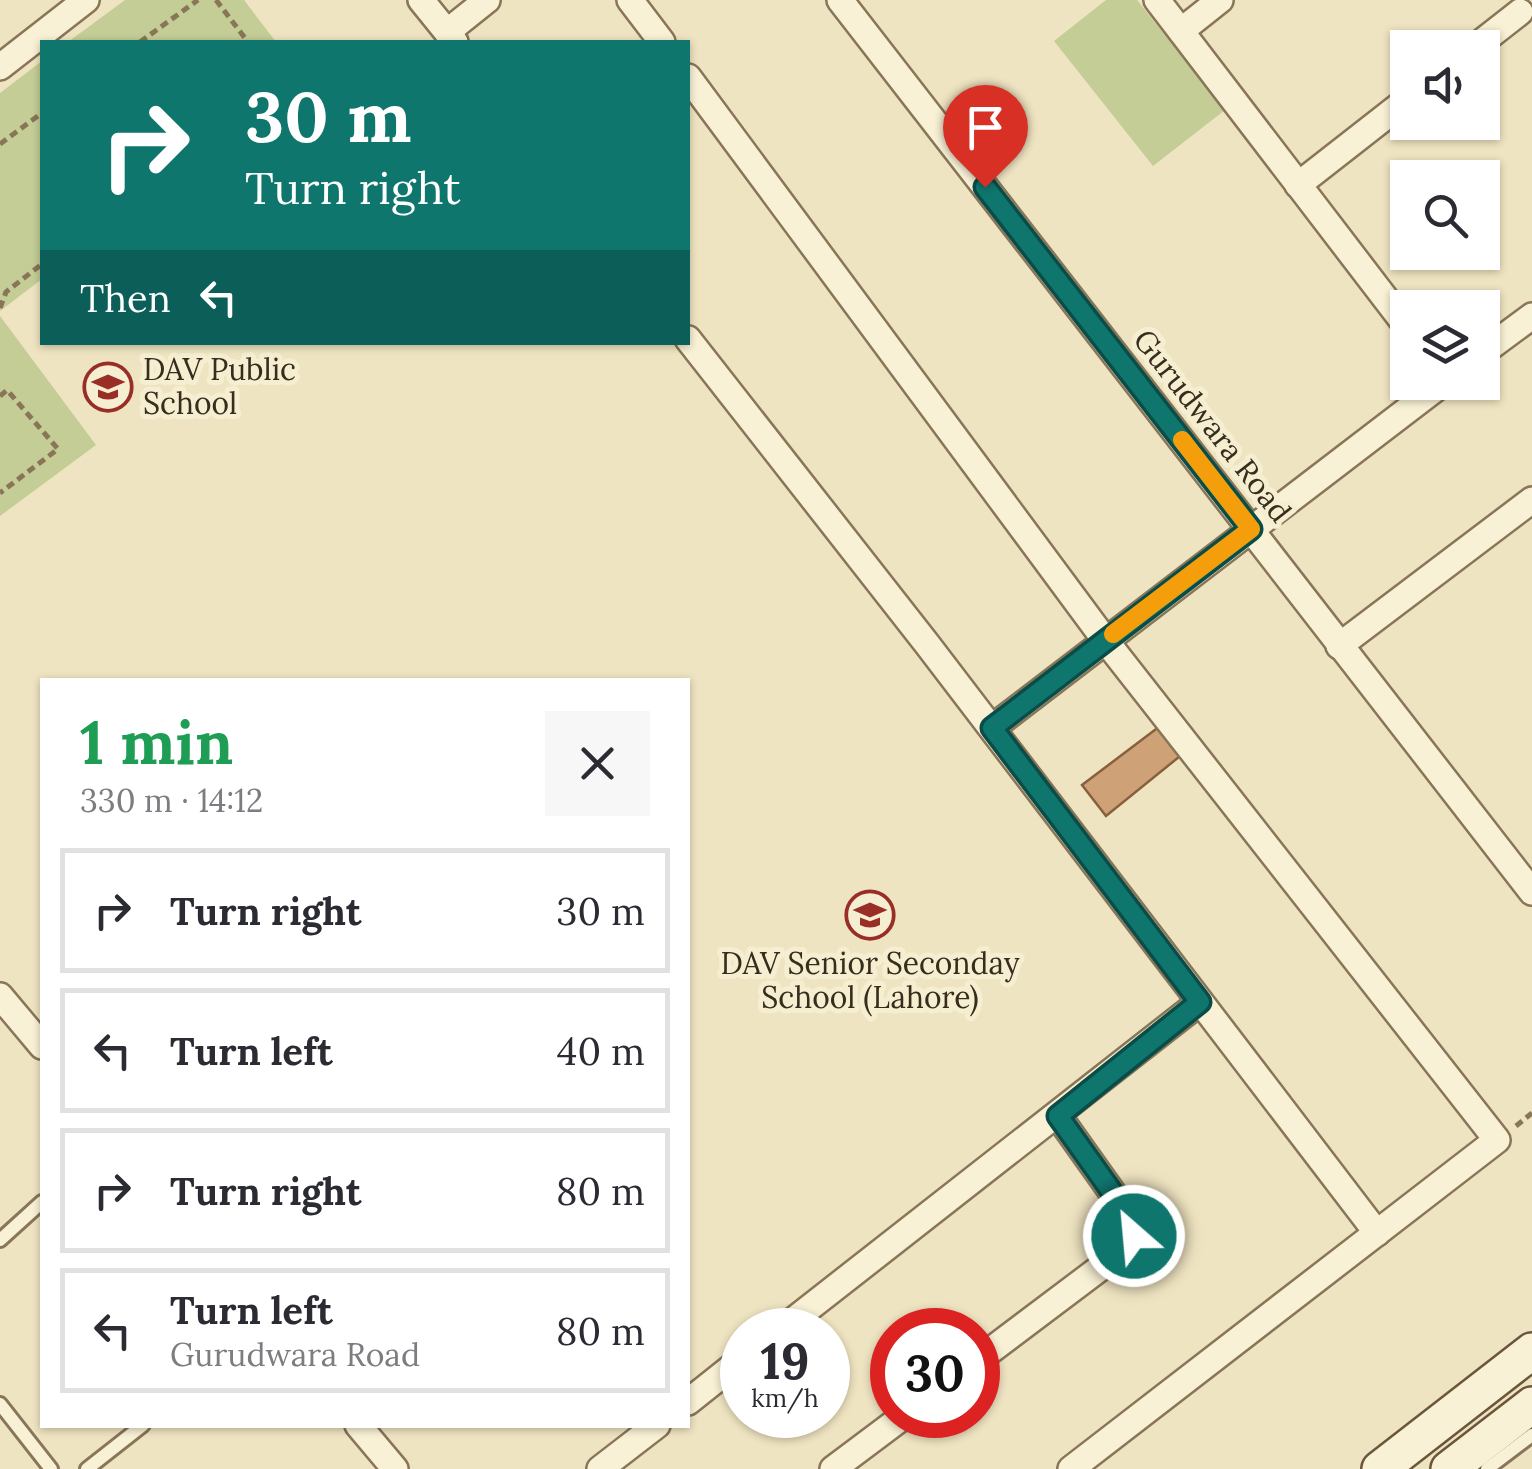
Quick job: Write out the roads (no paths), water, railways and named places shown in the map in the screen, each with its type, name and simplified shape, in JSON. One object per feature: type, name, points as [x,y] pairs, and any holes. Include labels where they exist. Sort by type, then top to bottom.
[{"type":"main road","points":[[1380,1469],[1532,1350]]},
{"type":"main road","points":[[1449,1469],[1532,1404]]},
{"type":"street","points":[[422,0],[451,38],[487,0]]},
{"type":"street","points":[[630,0],[660,40]]},
{"type":"street","name":"Gurudwara Road","points":[[840,0],[1532,892]]},
{"type":"street","points":[[1157,0],[1390,305]]},
{"type":"street","points":[[1181,31],[1220,0]]},
{"type":"street","points":[[0,67],[79,2]]},
{"type":"street","points":[[1498,30],[1521,13]]},
{"type":"street","points":[[690,80],[1106,640],[1497,1140],[1071,1469]]},
{"type":"street","points":[[1298,185],[1390,114]]},
{"type":"street","points":[[1500,340],[1532,316]]},
{"type":"street","points":[[690,342],[992,728],[1376,1233]]},
{"type":"street","points":[[992,728],[1420,400]]},
{"type":"street","points":[[1340,646],[1532,500]]},
{"type":"street","points":[[0,996],[40,1044]]},
{"type":"street","points":[[809,1308],[1200,1002]]},
{"type":"street","points":[[1000,1343],[1124,1250],[1134,1236],[1129,1216],[1058,1116]]},
{"type":"street","points":[[690,1400],[720,1377]]},
{"type":"street","points":[[361,1428],[395,1469]]},
{"type":"street","points":[[600,1469],[654,1428]]},
{"type":"street","points":[[833,1469],[874,1438]]},
{"type":"lane","points":[[0,1240],[40,1204]]},
{"type":"lane","points":[[0,1404],[51,1469]]},
{"type":"lane","points":[[87,1469],[139,1428]]},
{"type":"lane","points":[[1488,1469],[1532,1434]]},
{"type":"place","name":"DAV Public School","points":[[108,387]]},
{"type":"place","name":"DAV Senior Seconday School (Lahore)","points":[[870,915]]}]
